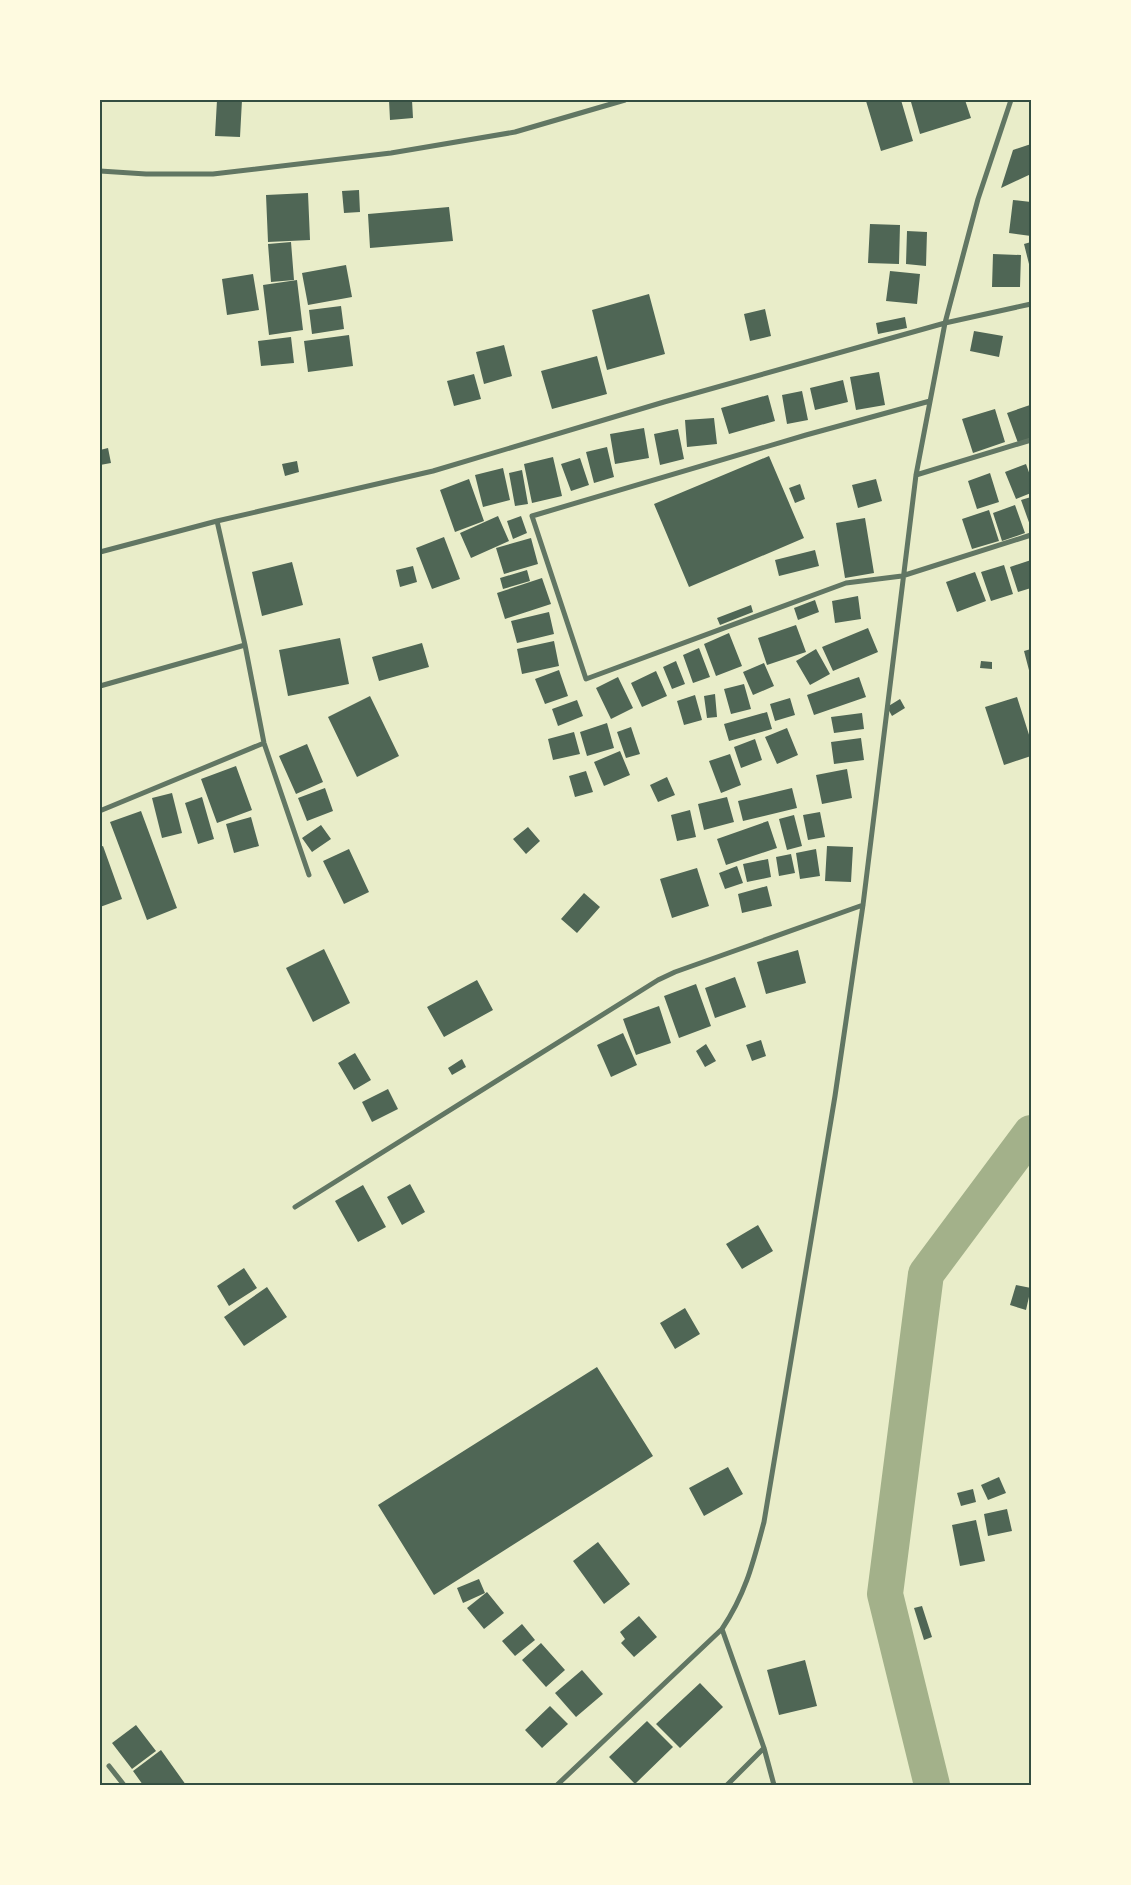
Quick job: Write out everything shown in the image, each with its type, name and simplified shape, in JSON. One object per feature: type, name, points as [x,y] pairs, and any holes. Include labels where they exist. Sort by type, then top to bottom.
[{"type":"street","points":[[100,170],[146,174],[213,174],[391,153],[515,132],[624,100]]},
{"type":"street","points":[[557,1785],[722,1629],[734,1612],[747,1584],[764,1522],[835,1096],[862,905],[916,475],[945,322],[978,199],[1011,100]]},
{"type":"street","points":[[100,552],[217,521],[433,472],[664,402],[945,322],[1031,304]]},
{"type":"street","points":[[930,401],[806,435],[532,516],[586,679],[825,590],[860,580],[902,576],[1031,535]]},
{"type":"street","points":[[916,475],[1031,440]]},
{"type":"street","points":[[217,521],[264,743],[309,875]]},
{"type":"street","points":[[100,686],[244,645]]},
{"type":"street","points":[[102,810],[264,743]]},
{"type":"street","points":[[295,1207],[658,980],[675,972],[862,905]]},
{"type":"street","points":[[722,1629],[764,1748],[774,1785]]},
{"type":"street","points":[[727,1785],[764,1748]]},
{"type":"street","points":[[109,1766],[124,1785]]},
{"type":"building","points":[[217,100],[242,100],[240,137],[215,136]]},
{"type":"building","points":[[389,100],[412,100],[413,118],[390,120]]},
{"type":"building","points":[[901,100],[913,141],[881,151],[866,101]]},
{"type":"building","points":[[917,100],[965,100],[971,118],[920,134],[911,102]]},
{"type":"building","points":[[1031,144],[1031,174],[1001,188],[1013,150]]},
{"type":"building","points":[[359,190],[360,212],[344,213],[342,191]]},
{"type":"building","points":[[308,193],[310,240],[268,242],[266,195]]},
{"type":"building","points":[[1013,200],[1031,202],[1031,236],[1009,233]]},
{"type":"building","points":[[449,207],[453,241],[370,248],[368,214]]},
{"type":"building","points":[[870,224],[900,225],[899,264],[868,263]]},
{"type":"building","points":[[907,231],[927,232],[926,266],[906,264]]},
{"type":"building","points":[[291,242],[294,280],[271,282],[268,244]]},
{"type":"building","points":[[1031,242],[1031,268],[1030,268],[1024,244]]},
{"type":"building","points":[[993,254],[1021,255],[1020,287],[992,287]]},
{"type":"building","points":[[346,265],[352,297],[308,305],[302,273]]},
{"type":"building","points":[[890,271],[920,274],[917,304],[886,301]]},
{"type":"building","points":[[253,274],[259,310],[227,315],[222,279]]},
{"type":"building","points":[[297,280],[303,330],[269,335],[263,285]]},
{"type":"building","points":[[649,294],[665,354],[607,370],[592,310]]},
{"type":"building","points":[[341,306],[344,329],[312,334],[309,310]]},
{"type":"building","points":[[765,309],[771,336],[750,341],[744,314]]},
{"type":"building","points":[[905,317],[907,328],[878,334],[876,323]]},
{"type":"building","points":[[974,331],[1003,336],[999,357],[970,351]]},
{"type":"building","points":[[349,335],[353,366],[308,372],[304,341]]},
{"type":"building","points":[[291,337],[294,363],[261,366],[258,341]]},
{"type":"building","points":[[504,345],[512,376],[484,384],[476,352]]},
{"type":"building","points":[[597,356],[607,394],[552,409],[541,371]]},
{"type":"building","points":[[879,372],[885,405],[856,410],[850,377]]},
{"type":"building","points":[[474,374],[481,399],[454,406],[447,381]]},
{"type":"building","points":[[843,380],[848,402],[815,410],[810,388]]},
{"type":"building","points":[[802,391],[808,420],[787,424],[782,395]]},
{"type":"building","points":[[768,395],[775,421],[729,434],[721,408]]},
{"type":"building","points":[[1030,405],[1031,438],[1018,443],[1007,413]]},
{"type":"building","points":[[995,409],[1005,442],[973,453],[962,419]]},
{"type":"building","points":[[714,418],[717,444],[687,447],[685,420]]},
{"type":"building","points":[[644,428],[649,458],[615,464],[610,434]]},
{"type":"building","points":[[678,429],[684,459],[660,465],[654,434]]},
{"type":"building","points":[[607,447],[614,477],[594,483],[586,452]]},
{"type":"building","points":[[108,448],[111,463],[100,465],[100,450]]},
{"type":"building","points":[[769,456],[804,538],[689,587],[654,504]]},
{"type":"building","points":[[553,457],[562,496],[532,503],[524,464]]},
{"type":"building","points":[[580,458],[589,485],[571,491],[561,464]]},
{"type":"building","points":[[297,461],[299,472],[285,476],[282,464]]},
{"type":"building","points":[[1026,464],[1031,478],[1031,493],[1016,499],[1005,472]]},
{"type":"building","points":[[503,468],[510,500],[483,507],[475,475]]},
{"type":"building","points":[[522,470],[528,504],[515,506],[509,473]]},
{"type":"building","points":[[990,473],[999,502],[977,509],[968,481]]},
{"type":"building","points":[[469,479],[484,521],[455,532],[440,490]]},
{"type":"building","points":[[876,479],[882,501],[858,508],[852,485]]},
{"type":"building","points":[[800,484],[805,499],[795,503],[789,488]]},
{"type":"building","points":[[1031,497],[1031,528],[1021,500]]},
{"type":"building","points":[[1015,505],[1025,533],[1002,541],[993,513]]},
{"type":"building","points":[[989,510],[999,541],[972,549],[962,519]]},
{"type":"building","points":[[498,516],[509,541],[471,558],[460,533]]},
{"type":"building","points":[[521,516],[527,533],[513,539],[507,521]]},
{"type":"building","points":[[865,518],[874,573],[845,578],[836,523]]},
{"type":"building","points":[[444,537],[460,579],[432,589],[416,548]]},
{"type":"building","points":[[531,538],[538,564],[504,574],[496,548]]},
{"type":"building","points":[[815,550],[819,566],[779,576],[775,560]]},
{"type":"building","points":[[1031,560],[1031,588],[1018,592],[1010,567]]},
{"type":"building","points":[[292,562],[303,605],[262,616],[252,572]]},
{"type":"building","points":[[1004,565],[1013,594],[991,601],[981,572]]},
{"type":"building","points":[[413,566],[417,582],[400,587],[396,570]]},
{"type":"building","points":[[527,570],[530,581],[503,589],[500,578]]},
{"type":"building","points":[[975,572],[986,601],[957,612],[946,582]]},
{"type":"building","points":[[542,578],[551,604],[505,619],[497,593]]},
{"type":"building","points":[[858,596],[861,619],[835,623],[832,601]]},
{"type":"building","points":[[815,600],[819,612],[798,620],[794,608]]},
{"type":"building","points":[[751,605],[753,612],[720,625],[717,618]]},
{"type":"building","points":[[549,612],[554,634],[517,643],[511,621]]},
{"type":"building","points":[[796,625],[806,652],[767,665],[758,638]]},
{"type":"building","points":[[868,628],[878,652],[833,671],[822,647]]},
{"type":"building","points":[[729,633],[742,666],[716,676],[704,644]]},
{"type":"building","points":[[340,638],[349,684],[288,696],[279,650]]},
{"type":"building","points":[[554,641],[559,666],[522,674],[517,649]]},
{"type":"building","points":[[422,643],[429,667],[379,681],[372,657]]},
{"type":"building","points":[[699,648],[710,677],[693,683],[683,655]]},
{"type":"building","points":[[816,649],[830,674],[810,685],[796,661]]},
{"type":"building","points":[[1031,649],[1031,674],[1030,674],[1024,651]]},
{"type":"building","points":[[676,661],[685,684],[672,689],[663,667]]},
{"type":"building","points":[[981,661],[992,662],[992,669],[980,668]]},
{"type":"building","points":[[764,663],[774,686],[753,695],[743,672]]},
{"type":"building","points":[[559,670],[568,696],[545,704],[535,679]]},
{"type":"building","points":[[656,671],[667,696],[642,707],[631,683]]},
{"type":"building","points":[[618,677],[633,708],[611,719],[596,688]]},
{"type":"building","points":[[859,677],[866,697],[814,715],[807,695]]},
{"type":"building","points":[[744,684],[751,709],[731,714],[724,689]]},
{"type":"building","points":[[715,694],[717,717],[707,718],[704,696]]},
{"type":"building","points":[[695,695],[702,720],[684,725],[677,701]]},
{"type":"building","points":[[370,696],[399,756],[357,777],[328,717]]},
{"type":"building","points":[[1017,697],[1031,741],[1031,756],[1004,765],[985,707]]},
{"type":"building","points":[[790,698],[795,715],[775,721],[770,704]]},
{"type":"building","points":[[900,699],[905,708],[892,716],[887,707]]},
{"type":"building","points":[[577,700],[583,716],[558,726],[552,709]]},
{"type":"building","points":[[767,712],[772,729],[729,741],[724,724]]},
{"type":"building","points":[[862,713],[864,729],[834,733],[831,717]]},
{"type":"building","points":[[607,723],[614,748],[587,756],[580,732]]},
{"type":"building","points":[[631,727],[640,754],[626,758],[617,732]]},
{"type":"building","points":[[787,728],[798,755],[777,764],[765,737]]},
{"type":"building","points":[[574,732],[580,754],[553,760],[548,739]]},
{"type":"building","points":[[861,738],[864,760],[834,764],[831,742]]},
{"type":"building","points":[[755,739],[762,760],[741,768],[734,747]]},
{"type":"building","points":[[307,744],[323,782],[296,794],[279,756]]},
{"type":"building","points":[[620,751],[630,775],[604,786],[594,762]]},
{"type":"building","points":[[730,754],[741,785],[721,793],[709,761]]},
{"type":"building","points":[[236,766],[252,810],[217,823],[201,779]]},
{"type":"building","points":[[847,769],[852,798],[822,804],[816,775]]},
{"type":"building","points":[[586,771],[593,792],[575,797],[569,776]]},
{"type":"building","points":[[667,777],[675,795],[658,802],[650,785]]},
{"type":"building","points":[[325,788],[333,811],[307,821],[298,798]]},
{"type":"building","points":[[792,788],[797,808],[743,821],[738,801]]},
{"type":"building","points":[[172,793],[182,833],[162,838],[152,798]]},
{"type":"building","points":[[202,797],[214,839],[198,844],[185,803]]},
{"type":"building","points":[[727,797],[734,822],[704,830],[698,804]]},
{"type":"building","points":[[690,810],[696,837],[677,841],[671,815]]},
{"type":"building","points":[[141,811],[177,908],[147,920],[110,822]]},
{"type":"building","points":[[820,812],[825,837],[808,840],[803,815]]},
{"type":"building","points":[[794,815],[802,846],[787,850],[779,819]]},
{"type":"building","points":[[251,817],[259,846],[234,853],[226,824]]},
{"type":"building","points":[[768,821],[777,848],[726,865],[717,839]]},
{"type":"building","points":[[321,825],[331,839],[312,852],[302,838]]},
{"type":"building","points":[[528,827],[540,841],[526,854],[513,839]]},
{"type":"building","points":[[103,846],[122,899],[100,907],[100,847]]},
{"type":"building","points":[[827,846],[853,847],[851,882],[825,881]]},
{"type":"building","points":[[349,849],[369,892],[344,904],[323,861]]},
{"type":"building","points":[[816,849],[820,876],[800,879],[796,853]]},
{"type":"building","points":[[791,854],[795,873],[779,876],[776,857]]},
{"type":"building","points":[[768,859],[771,877],[747,882],[743,864]]},
{"type":"building","points":[[737,866],[743,883],[725,889],[719,873]]},
{"type":"building","points":[[697,868],[709,906],[672,918],[660,879]]},
{"type":"building","points":[[767,886],[772,906],[742,913],[738,894]]},
{"type":"building","points":[[584,893],[600,907],[577,933],[561,919]]},
{"type":"building","points":[[324,949],[350,1003],[313,1022],[286,968]]},
{"type":"building","points":[[798,950],[806,983],[766,994],[757,962]]},
{"type":"building","points":[[735,977],[746,1007],[715,1018],[705,988]]},
{"type":"building","points":[[477,980],[493,1010],[444,1037],[427,1007]]},
{"type":"building","points":[[696,984],[711,1026],[679,1038],[664,996]]},
{"type":"building","points":[[659,1006],[671,1043],[636,1055],[623,1019]]},
{"type":"building","points":[[623,1033],[637,1065],[611,1077],[597,1045]]},
{"type":"building","points":[[761,1040],[766,1056],[752,1061],[746,1045]]},
{"type":"building","points":[[706,1044],[716,1061],[705,1067],[696,1051]]},
{"type":"building","points":[[355,1053],[371,1080],[354,1090],[338,1063]]},
{"type":"building","points":[[462,1059],[466,1067],[452,1075],[448,1068]]},
{"type":"building","points":[[388,1089],[398,1109],[372,1122],[362,1102]]},
{"type":"building","points":[[410,1184],[425,1212],[402,1225],[387,1197]]},
{"type":"building","points":[[363,1185],[386,1227],[358,1242],[335,1201]]},
{"type":"building","points":[[758,1225],[773,1251],[742,1269],[726,1244]]},
{"type":"building","points":[[244,1268],[257,1288],[229,1306],[217,1286]]},
{"type":"building","points":[[1016,1285],[1031,1288],[1026,1310],[1010,1305]]},
{"type":"building","points":[[267,1287],[287,1317],[244,1346],[224,1317]]},
{"type":"building","points":[[685,1308],[700,1334],[675,1349],[660,1323]]},
{"type":"building","points":[[597,1367],[653,1456],[434,1595],[378,1505]]},
{"type":"building","points":[[728,1467],[743,1494],[704,1516],[689,1488]]},
{"type":"building","points":[[999,1477],[1006,1493],[988,1500],[981,1485]]},
{"type":"building","points":[[973,1489],[976,1502],[961,1506],[957,1493]]},
{"type":"building","points":[[1007,1509],[1012,1531],[988,1536],[984,1514]]},
{"type":"building","points":[[976,1520],[985,1561],[960,1566],[952,1525]]},
{"type":"building","points":[[598,1542],[630,1584],[604,1604],[573,1561]]},
{"type":"building","points":[[479,1579],[485,1593],[463,1603],[457,1588]]},
{"type":"building","points":[[487,1592],[504,1613],[484,1629],[467,1608]]},
{"type":"building","points":[[922,1606],[932,1637],[924,1640],[914,1608]]},
{"type":"building","points":[[639,1616],[657,1637],[634,1657],[621,1643],[625,1639],[620,1632]]},
{"type":"building","points":[[522,1624],[535,1640],[515,1656],[502,1641]]},
{"type":"building","points":[[541,1643],[565,1670],[546,1687],[522,1660]]},
{"type":"building","points":[[805,1660],[817,1706],[779,1715],[767,1670]]},
{"type":"building","points":[[582,1670],[603,1694],[576,1717],[555,1693]]},
{"type":"building","points":[[700,1683],[723,1707],[680,1748],[656,1724]]},
{"type":"building","points":[[550,1706],[568,1724],[542,1748],[525,1730]]},
{"type":"building","points":[[647,1721],[673,1747],[635,1784],[609,1757]]},
{"type":"building","points":[[136,1725],[156,1751],[132,1769],[112,1743]]},
{"type":"building","points":[[161,1750],[186,1785],[143,1785],[133,1771]]},
{"type":"waterway","points":[[932,1785],[885,1594],[926,1274],[1031,1133]]}]
